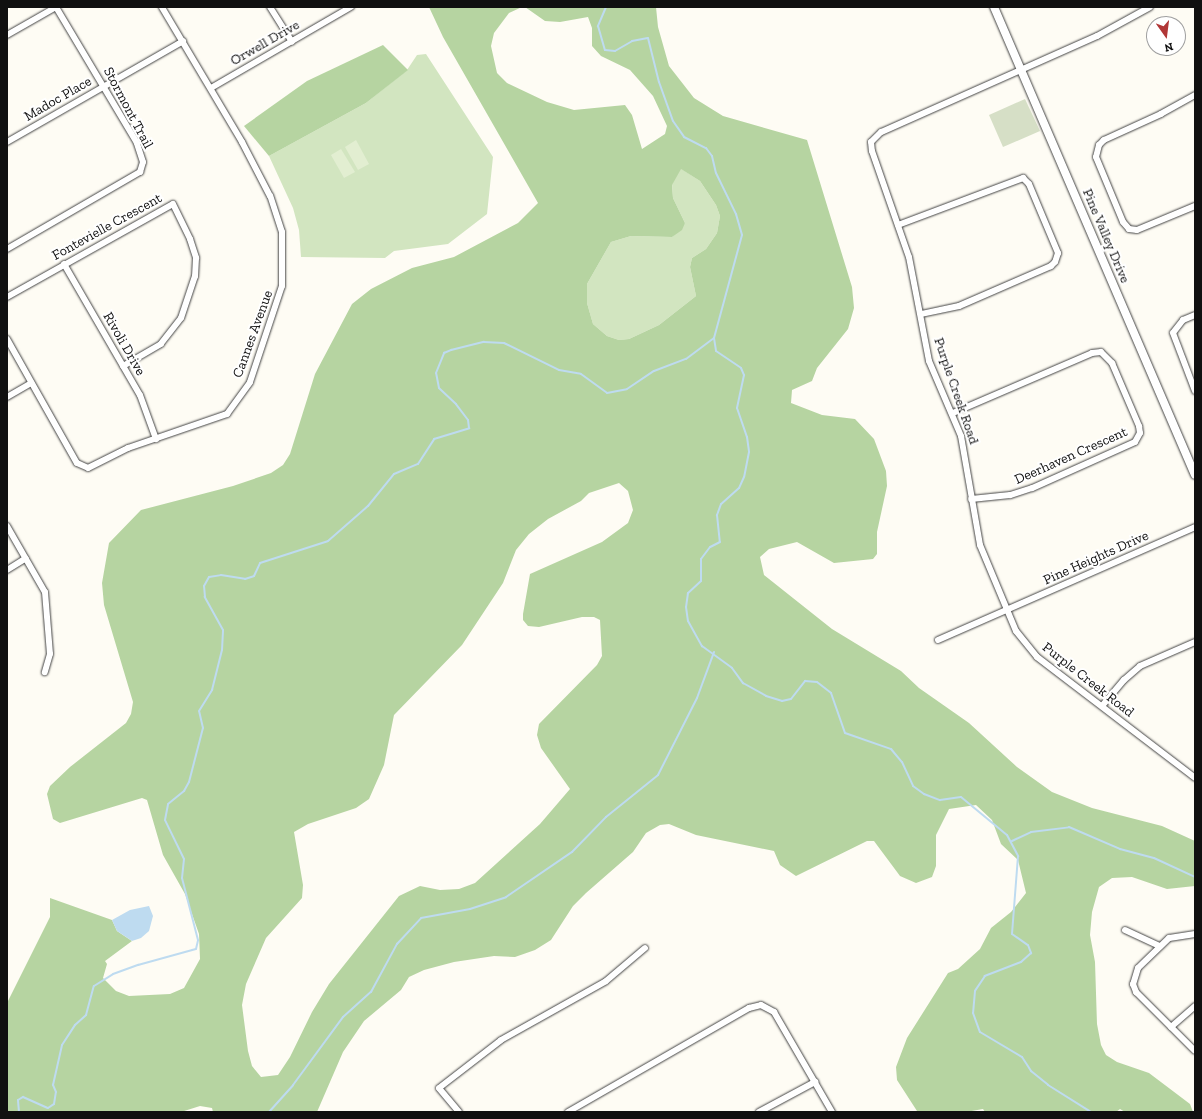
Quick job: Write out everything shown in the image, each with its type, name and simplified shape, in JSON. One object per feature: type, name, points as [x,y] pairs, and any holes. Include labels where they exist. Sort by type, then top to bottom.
[{"type":"street","points":[[7,35],[56,7]]},
{"type":"street","name":"Stormont Trail","points":[[7,249],[140,172],[143,162],[137,144],[56,7]]},
{"type":"street","name":"Cannes Avenue","points":[[7,339],[77,463],[88,468],[128,448],[227,414],[250,382],[282,286],[282,232],[270,196],[211,88],[162,7]]},
{"type":"street","points":[[270,7],[292,42]]},
{"type":"street","name":"Orwell Drive","points":[[211,88],[351,7]]},
{"type":"street","name":"Pine Valley Drive","points":[[994,7],[1195,474]]},
{"type":"street","points":[[1021,69],[1103,33],[1150,7]]},
{"type":"street","name":"Madoc Place","points":[[7,142],[183,41]]},
{"type":"street","name":"Purple Creek Road","points":[[1021,69],[874,136],[872,151],[910,261],[922,314],[929,361],[953,413],[963,443],[971,499],[980,545],[1019,636],[1029,649],[1195,778]]},
{"type":"street","points":[[1195,95],[1161,114],[1104,140],[1100,145],[1096,157],[1122,222],[1129,229],[1137,230],[1195,206]]},
{"type":"street","points":[[898,225],[1023,178],[1029,184],[1058,253],[1055,262],[1051,266],[959,306],[922,314]]},
{"type":"street","name":"Fontevielle Crescent","points":[[7,297],[173,204],[194,252],[196,276],[181,318],[161,344],[124,366]]},
{"type":"street","name":"Rivoli Drive","points":[[64,264],[140,396],[156,439]]},
{"type":"street","points":[[1195,314],[1183,320],[1176,326],[1173,333],[1195,391]]},
{"type":"street","name":"Deerhaven Crescent","points":[[953,413],[1092,353],[1101,352],[1107,355],[1112,363],[1139,426],[1140,433],[1135,442],[1060,476],[1010,495],[971,499]]},
{"type":"street","points":[[7,397],[31,383]]},
{"type":"street","points":[[7,526],[41,581],[48,606],[50,654],[45,672]]},
{"type":"street","name":"Pine Heights Drive","points":[[938,640],[1195,527]]},
{"type":"street","points":[[7,570],[26,558]]},
{"type":"street","points":[[1102,706],[1124,680],[1140,666],[1195,642]]},
{"type":"street","points":[[1125,930],[1160,946]]},
{"type":"street","points":[[1195,934],[1171,937],[1160,946],[1138,968],[1133,988],[1195,1052]]},
{"type":"street","points":[[459,1112],[439,1088],[500,1040],[606,981],[645,948]]},
{"type":"street","points":[[568,1112],[755,1005],[769,1008],[774,1012],[832,1112]]},
{"type":"street","points":[[1171,1027],[1195,1006]]},
{"type":"street","points":[[759,1112],[815,1082]]},
{"type":"green space","points":[[429,7],[522,7],[509,13],[494,33],[491,46],[497,73],[507,83],[547,102],[574,110],[625,105],[632,115],[642,149],[665,134],[667,126],[653,96],[630,70],[601,56],[592,46],[592,28],[588,17],[560,22],[545,21],[525,7],[656,7],[658,27],[669,66],[694,98],[723,116],[807,140],[852,287],[854,308],[848,329],[817,368],[812,381],[792,390],[791,403],[822,415],[855,419],[874,439],[886,471],[887,486],[877,532],[877,554],[873,559],[834,563],[797,542],[769,549],[760,557],[764,575],[832,629],[901,671],[919,688],[969,723],[1017,767],[1052,792],[1092,808],[1162,826],[1195,841],[1195,886],[1167,889],[1132,877],[1112,878],[1099,887],[1092,912],[1090,935],[1095,962],[1097,1024],[1101,1045],[1106,1055],[1117,1062],[1149,1073],[1190,1104],[1193,1112],[1125,1112],[1120,1109],[1116,1112],[985,1112],[983,1109],[966,1112],[917,1111],[897,1080],[896,1067],[907,1038],[948,973],[958,969],[980,949],[991,928],[1011,912],[1026,893],[1018,860],[1001,844],[992,820],[976,805],[949,809],[936,835],[936,866],[932,877],[916,883],[900,876],[874,841],[867,841],[796,876],[780,865],[774,851],[696,835],[669,824],[660,825],[646,833],[633,852],[573,906],[551,940],[535,950],[515,957],[494,956],[454,962],[424,970],[409,977],[401,990],[364,1021],[343,1052],[317,1112],[213,1112],[212,1108],[200,1106],[181,1112],[7,1112],[7,1003],[50,917],[50,898],[112,920],[117,931],[132,941],[105,961],[107,964],[103,978],[116,991],[129,996],[170,994],[184,988],[200,959],[199,934],[185,894],[163,855],[147,800],[142,798],[60,823],[53,819],[47,794],[50,786],[70,767],[126,723],[131,714],[133,702],[104,605],[102,583],[109,543],[141,510],[233,486],[271,473],[283,465],[290,454],[315,374],[352,304],[371,289],[412,268],[454,257],[518,223],[538,203],[443,37]],"holes":[[[681,169],[700,181],[716,205],[720,216],[717,233],[706,249],[692,258],[690,267],[696,296],[659,325],[629,339],[619,340],[607,336],[593,324],[587,303],[587,284],[611,242],[631,236],[672,237],[682,230],[685,223],[673,198],[672,185]],[[619,483],[628,491],[633,510],[628,523],[602,542],[530,574],[523,614],[523,620],[528,626],[539,627],[582,617],[594,617],[600,620],[602,656],[597,665],[539,724],[537,735],[541,748],[570,789],[540,824],[475,883],[459,889],[440,890],[420,886],[399,896],[329,984],[312,1012],[290,1057],[278,1075],[261,1077],[252,1066],[248,1051],[242,1005],[246,984],[266,938],[302,898],[303,885],[294,832],[308,824],[356,808],[369,799],[384,765],[394,715],[462,645],[503,583],[516,550],[529,534],[548,519],[581,501],[589,493]]]},
{"type":"green space","points":[[383,45],[408,70],[366,103],[269,156],[244,126],[307,81]]},
{"type":"green space","points":[[426,54],[493,157],[487,214],[448,244],[394,251],[385,258],[301,257],[299,230],[293,208],[269,156],[366,103],[407,70],[417,55]]},
{"type":"green space","points":[[1025,99],[1040,131],[1003,147],[989,115]]},
{"type":"green space","points":[[356,140],[369,164],[358,170],[345,147]]},
{"type":"green space","points":[[341,149],[355,172],[344,178],[331,155]]},
{"type":"green space","points":[[680,168],[700,181],[716,205],[720,216],[717,233],[706,249],[692,258],[690,267],[696,296],[659,325],[629,339],[619,340],[607,336],[593,324],[587,303],[587,284],[611,242],[631,236],[672,237],[685,223],[673,198],[672,184]]},
{"type":"water","points":[[149,906],[153,916],[149,931],[141,938],[132,941],[117,931],[112,920],[130,910]]},
{"type":"waterway","points":[[606,7],[598,26],[605,50],[615,51],[632,41],[648,38],[659,82],[673,121],[684,137],[706,148],[712,156],[716,173],[736,214],[742,235],[714,338],[716,351],[741,368],[744,375],[737,408],[747,437],[749,452],[744,477],[739,488],[721,504],[717,515],[720,542],[710,547],[701,559],[701,581],[688,593],[686,607],[688,621],[702,646],[732,668],[743,683],[766,696],[782,701],[791,699],[805,681],[817,682],[831,693],[845,733],[891,749],[902,762],[913,786],[924,794],[940,800],[961,797],[1007,835],[1018,856],[1012,934],[1028,945],[1031,953],[1021,962],[985,976],[975,991],[973,1013],[980,1032],[1022,1057],[1031,1071],[1048,1085],[1091,1112]]},
{"type":"waterway","points":[[19,1112],[18,1100],[23,1097],[48,1108],[54,1104],[56,1092],[53,1085],[62,1045],[75,1025],[86,1015],[94,986],[113,974],[138,965],[196,949],[198,940],[182,878],[184,859],[165,820],[168,804],[184,791],[189,782],[203,728],[199,711],[212,690],[222,650],[223,630],[205,597],[204,586],[209,577],[221,575],[245,579],[254,576],[260,563],[328,541],[368,506],[394,474],[418,464],[434,439],[469,428],[468,420],[456,404],[439,388],[436,373],[444,353],[484,342],[504,343],[559,370],[581,374],[607,393],[627,389],[654,371],[686,359],[714,338]]},
{"type":"waterway","points":[[269,1112],[293,1085],[343,1017],[371,992],[397,944],[421,918],[470,909],[506,897],[572,852],[606,817],[658,775],[697,698],[714,652]]},
{"type":"waterway","points":[[1012,841],[1031,832],[1069,827],[1120,849],[1154,858],[1195,877]]}]
